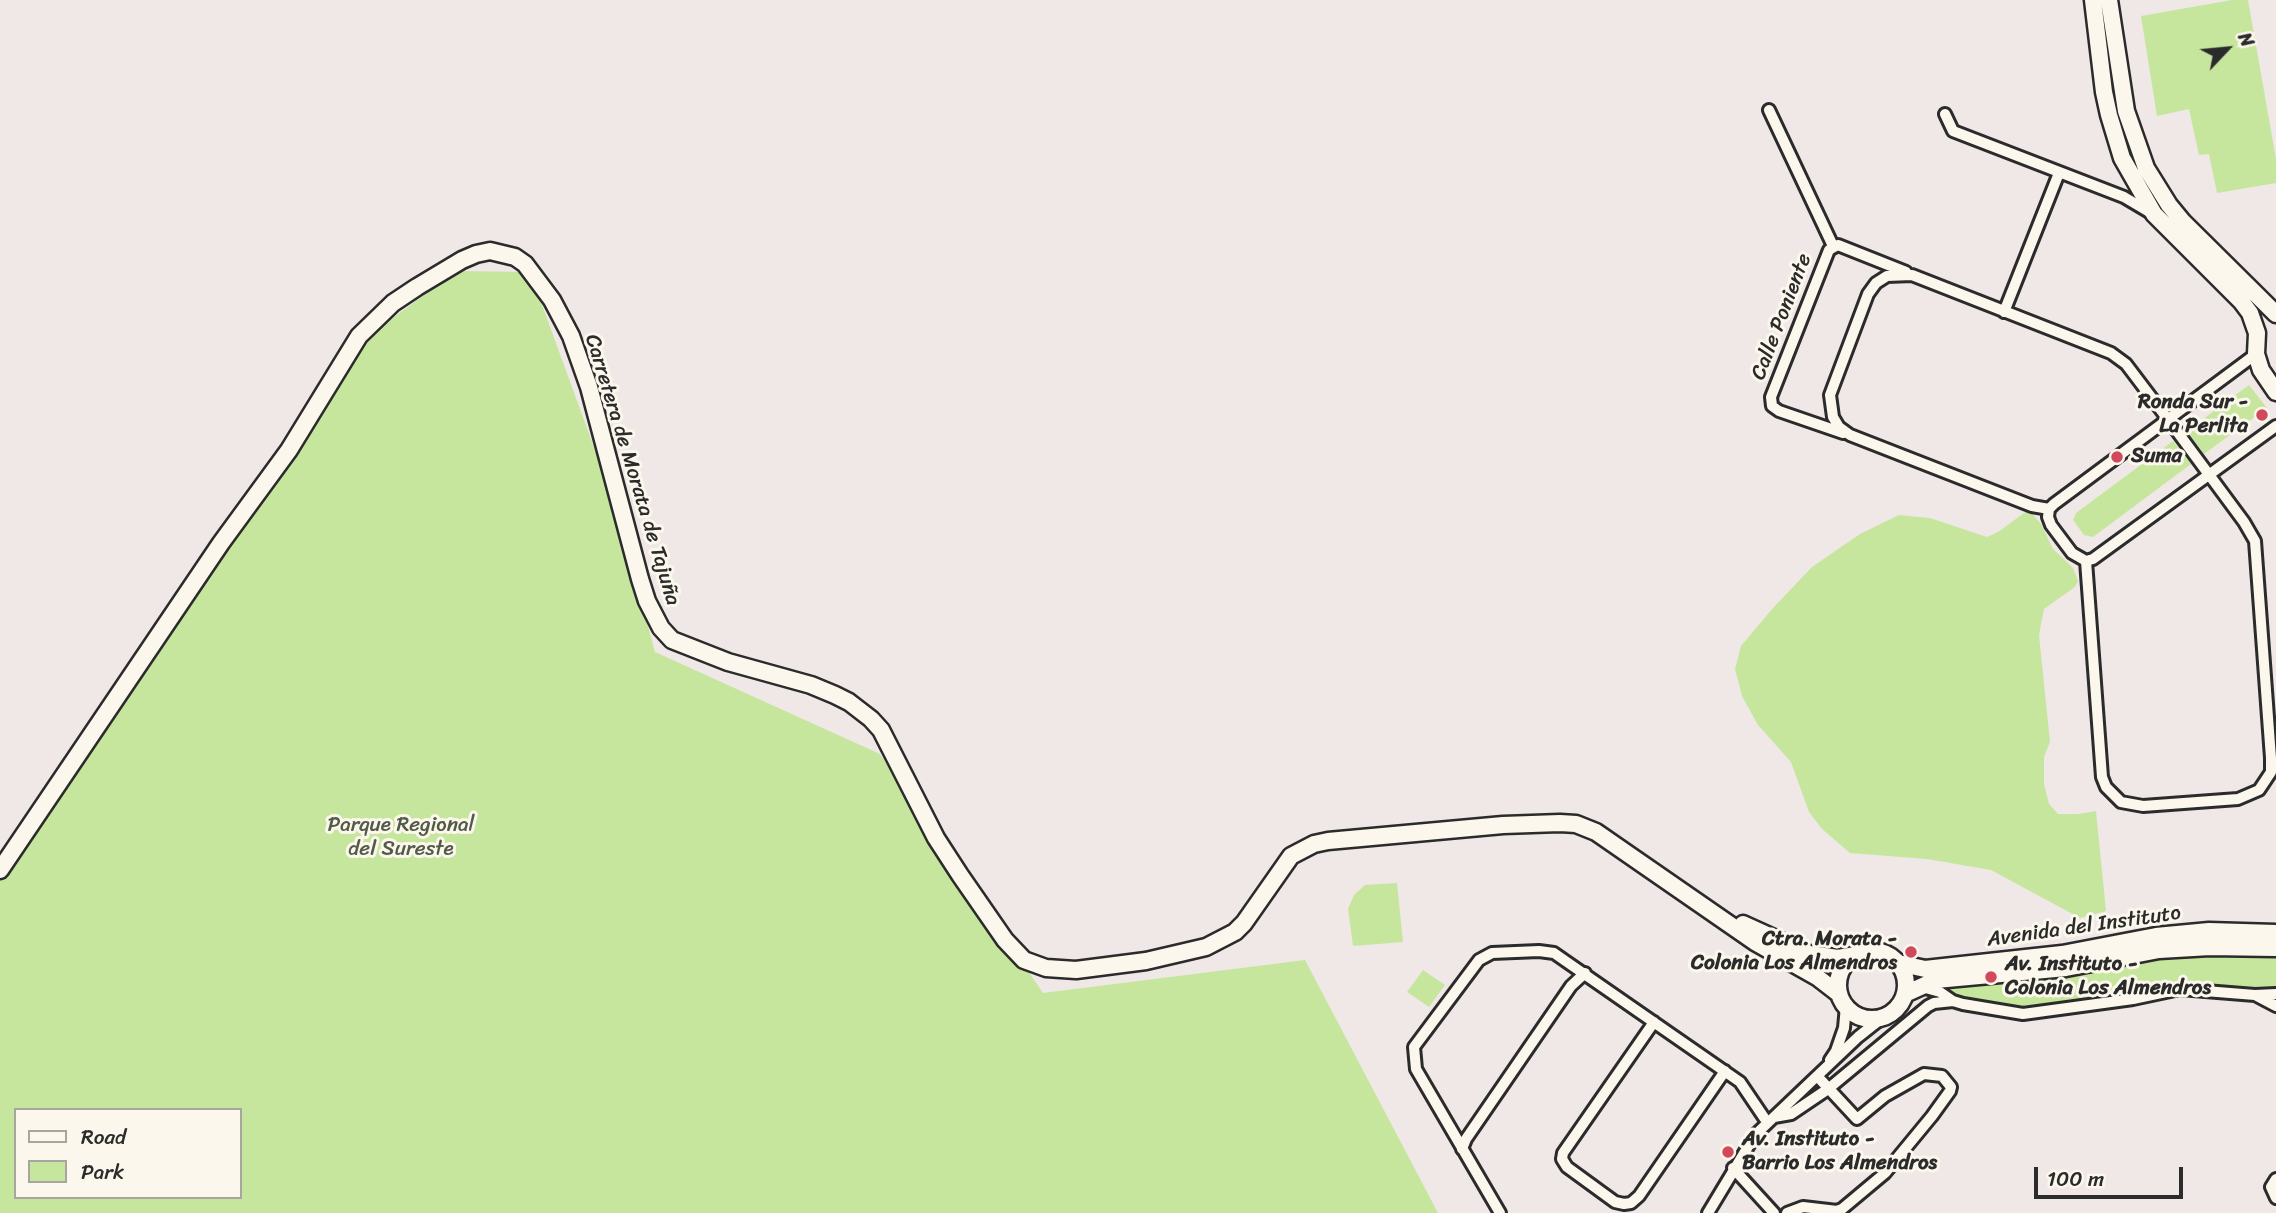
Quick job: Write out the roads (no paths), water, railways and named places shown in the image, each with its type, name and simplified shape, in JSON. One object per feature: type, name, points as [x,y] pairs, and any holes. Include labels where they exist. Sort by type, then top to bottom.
[{"type":"main road","points":[[2093,0],[2104,92],[2115,138],[2132,177],[2154,214],[2250,313],[2257,333],[2256,354],[2261,370],[2276,392]]},
{"type":"main road","points":[[2109,0],[2126,110],[2146,167],[2169,205],[2183,222],[2276,315],[2261,326],[2257,333]]},
{"type":"main road","name":"Carretera de Morata de Tajuña","points":[[0,870],[213,554],[289,450],[359,336],[393,303],[417,287],[462,260],[490,251],[515,257],[536,276],[552,300],[580,355],[640,579],[647,601],[661,628],[672,640],[728,662],[811,685],[835,695],[871,719],[881,730],[925,818],[960,875],[1005,940],[1024,960],[1046,968],[1076,970],[1146,961],[1206,947],[1223,940],[1244,923],[1291,856],[1328,841],[1542,822],[1576,824],[1596,832],[1755,942],[1817,976],[1842,1000]]},
{"type":"main road","name":"Carretera de Morata de Tajuña","points":[[1683,891],[1759,932],[1809,954],[1838,958],[1856,955]]},
{"type":"main road","name":"Avenida del Instituto","points":[[1898,963],[1925,969],[2062,954],[2209,931],[2276,933]]},
{"type":"main road","name":"Avenida del Instituto","points":[[1905,995],[1936,980],[2066,968],[2160,950],[2210,947],[2276,948]]},
{"type":"main road","points":[[1870,951],[1880,952],[1898,963],[1905,977],[1905,995],[1892,1013],[1882,1018],[1868,1019],[1856,1015],[1842,1000],[1840,973],[1856,955],[1870,951]]},
{"type":"street","name":"Calle Poniente","points":[[1769,110],[1833,246]]},
{"type":"street","points":[[1945,114],[1953,131],[2124,197],[2154,214]]},
{"type":"street","points":[[2004,312],[2059,173]]},
{"type":"street","name":"Calle Poniente","points":[[1833,246],[1844,247],[2111,353],[2126,364],[2210,474],[2255,541],[2271,758],[2271,772],[2259,790],[2238,799],[2143,806],[2121,802],[2106,787],[2102,777],[2086,561]]},
{"type":"street","name":"Calle Poniente","points":[[1833,246],[1829,250],[1771,397],[1772,406],[1779,411],[1850,435]]},
{"type":"street","points":[[1912,275],[1887,276],[1876,283],[1868,294],[1830,394],[1833,417],[1839,427],[1850,435],[2032,506],[2049,509]]},
{"type":"street","points":[[2256,354],[2049,509],[2048,517],[2072,553],[2086,561],[2102,553],[2276,425]]},
{"type":"street","points":[[1500,1213],[1416,1069],[1414,1046],[1479,960],[1492,953],[1554,953],[1740,1082],[1769,1120]]},
{"type":"street","points":[[1462,1149],[1466,1139],[1571,986],[1585,973]]},
{"type":"street","points":[[1922,987],[1940,992],[1953,1001]]},
{"type":"street","points":[[1769,1120],[1791,1114],[1828,1089],[1934,1003],[1953,1001],[2023,1014],[2133,999],[2180,989],[2276,994]]},
{"type":"street","points":[[2255,995],[2276,1006]]},
{"type":"street","points":[[1818,1077],[1836,1051],[1844,1028],[1842,1000]]},
{"type":"street","points":[[1707,1213],[1755,1135],[1858,1037],[1882,1018]]},
{"type":"street","points":[[1654,1022],[1563,1153],[1562,1159],[1567,1167],[1615,1202],[1631,1203],[1639,1196],[1724,1071]]},
{"type":"street","points":[[1787,1213],[1804,1207],[1837,1211],[1842,1209],[1885,1173],[1932,1116],[1951,1087],[1942,1076],[1924,1074],[1885,1096],[1857,1119],[1818,1077]]},
{"type":"street","points":[[1733,1168],[1774,1213]]},
{"type":"street","points":[[2276,1179],[2272,1187],[2276,1198]]},
{"type":"place","name":"Ronda Sur - La Perlita","points":[[2262,415]]},
{"type":"place","name":"Suma","points":[[2117,457]]},
{"type":"place","name":"Ctra. Morata - Colonia Los Almendros","points":[[1911,952]]},
{"type":"place","name":"Av. Instituto - Colonia Los Almendros","points":[[1991,977]]},
{"type":"place","name":"Av. Instituto - Barrio Los Almendros","points":[[1728,1152]]},
{"type":"park label","name":"Parque Regional del Sureste","points":[[401,838]]}]
